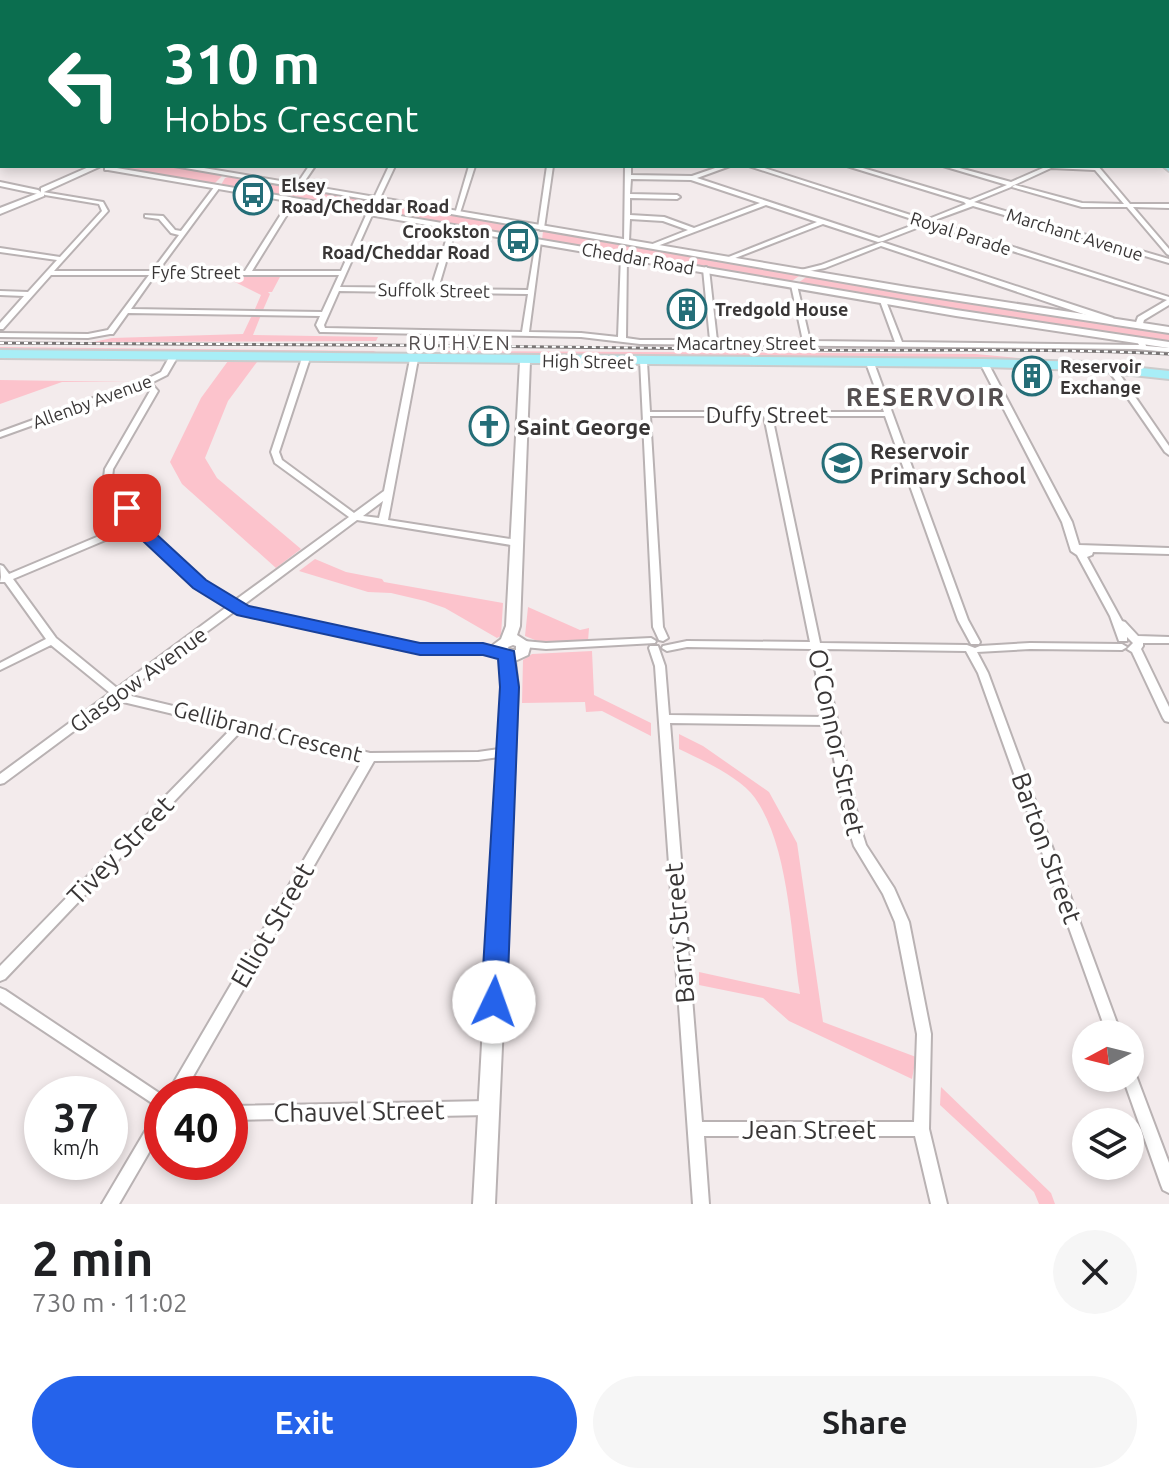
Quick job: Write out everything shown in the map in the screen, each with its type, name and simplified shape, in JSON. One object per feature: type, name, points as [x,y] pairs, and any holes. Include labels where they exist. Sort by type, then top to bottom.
[{"type":"main road","name":"Cheddar Road","points":[[98,168],[1169,347]]},
{"type":"main road","points":[[0,211],[98,168]]},
{"type":"main road","name":"Cheddar Road","points":[[204,168],[229,170],[298,187],[541,228],[800,271],[822,271],[1165,330]]},
{"type":"main road","points":[[217,187],[229,170]]},
{"type":"main road","points":[[370,213],[376,200]]},
{"type":"main road","points":[[539,242],[541,228]]},
{"type":"main road","points":[[794,285],[804,274],[800,271]]},
{"type":"main road","name":"High Street","points":[[0,354],[984,363],[1169,369]]},
{"type":"main road","points":[[484,1204],[525,361]]},
{"type":"street","points":[[298,187],[311,168]]},
{"type":"street","points":[[376,200],[391,168]]},
{"type":"street","points":[[457,213],[471,168]]},
{"type":"street","points":[[541,228],[550,168]]},
{"type":"street","points":[[626,242],[628,168]]},
{"type":"street","points":[[628,177],[692,177],[721,168]]},
{"type":"street","name":"Royal Parade","points":[[758,168],[1169,301]]},
{"type":"street","name":"Marchant Avenue","points":[[857,168],[1169,261]]},
{"type":"street","points":[[953,168],[1082,205],[1169,206]]},
{"type":"street","points":[[822,271],[1044,168]]},
{"type":"street","points":[[1097,168],[1169,253]]},
{"type":"street","points":[[692,177],[1116,322]]},
{"type":"street","points":[[0,184],[101,203],[106,207],[0,327]]},
{"type":"street","points":[[0,335],[106,334],[217,187]]},
{"type":"street","points":[[628,196],[677,197]]},
{"type":"street","points":[[248,272],[293,200]]},
{"type":"street","points":[[652,246],[765,203]]},
{"type":"street","points":[[125,311],[325,313],[370,213]]},
{"type":"street","points":[[147,216],[161,217],[171,232],[182,233]]},
{"type":"street","points":[[627,217],[664,219],[694,230]]},
{"type":"street","points":[[728,259],[821,222]]},
{"type":"street","points":[[434,290],[453,228]]},
{"type":"street","points":[[525,334],[539,242]]},
{"type":"street","points":[[0,250],[62,259]]},
{"type":"street","points":[[622,340],[624,255]]},
{"type":"street","points":[[706,269],[714,343]]},
{"type":"street","name":"Fyfe Street","points":[[49,273],[343,273]]},
{"type":"street","points":[[794,285],[807,343]]},
{"type":"street","name":"Suffolk Street","points":[[336,289],[531,292]]},
{"type":"street","points":[[0,293],[30,294]]},
{"type":"street","points":[[883,301],[899,344]]},
{"type":"street","points":[[1139,325],[1140,320],[1169,301]]},
{"type":"street","points":[[1061,314],[1071,312],[1070,307]]},
{"type":"street","name":"Macartney Street","points":[[325,313],[320,325],[323,330],[581,335],[622,340],[714,343],[1169,347]]},
{"type":"street","name":"Macartney Street","points":[[1121,346],[1143,347],[1141,341]]},
{"type":"street","name":"Allenby Avenue","points":[[0,435],[142,383],[164,373],[174,356]]},
{"type":"street","points":[[306,358],[274,456],[344,513],[354,517],[517,543]]},
{"type":"street","points":[[383,522],[414,359]]},
{"type":"street","name":"Barry Street","points":[[643,362],[663,719],[701,1204]]},
{"type":"street","name":"Barton Street","points":[[870,363],[1109,1020]]},
{"type":"street","points":[[984,363],[1169,718]]},
{"type":"street","points":[[1108,365],[1169,452]]},
{"type":"street","points":[[142,383],[151,395],[108,474],[135,524],[199,584],[236,607],[420,649],[634,644],[1084,646],[1165,640]]},
{"type":"street","name":"O'Connor Street","points":[[767,413],[860,846],[889,892],[902,922],[920,1004],[924,1034],[921,1129],[939,1204]]},
{"type":"street","name":"Duffy Street","points":[[646,414],[888,414]]},
{"type":"street","name":"Glasgow Avenue","points":[[0,780],[390,491]]},
{"type":"street","points":[[121,691],[52,640],[2,576],[135,524]]},
{"type":"street","points":[[1084,551],[1169,551]]},
{"type":"street","points":[[0,667],[52,640]]},
{"type":"street","name":"Gellibrand Crescent","points":[[121,691],[155,704],[370,757],[506,756]]},
{"type":"street","points":[[663,719],[831,721]]},
{"type":"street","name":"Tivey Street","points":[[0,975],[240,726]]},
{"type":"street","name":"Elliot Street","points":[[185,1076],[370,757]]},
{"type":"street","points":[[0,994],[144,1091]]},
{"type":"street","points":[[1135,1092],[1169,1185]]},
{"type":"street","name":"Chauvel Street","points":[[248,1113],[488,1108]]},
{"type":"street","name":"Jean Street","points":[[696,1129],[921,1129]]},
{"type":"street","points":[[110,1204],[144,1146]]},
{"type":"shaded area","points":[[111,168],[181,168],[222,176],[213,185]]},
{"type":"shaded area","points":[[231,176],[372,202],[369,210],[221,185],[225,178]]},
{"type":"shaded area","points":[[377,203],[536,228],[536,239],[374,212]]},
{"type":"shaded area","points":[[543,231],[802,274],[789,283],[542,240]]},
{"type":"shaded area","points":[[219,274],[281,275],[272,292],[268,292],[270,294],[263,310],[255,309],[261,295]]},
{"type":"shaded area","points":[[809,275],[1169,333],[1169,344],[798,283]]},
{"type":"shaded area","points":[[252,315],[261,315],[253,335],[378,337],[376,341],[94,342],[112,338],[243,334]]},
{"type":"shaded area","points":[[0,347],[376,351],[363,356],[0,352]]},
{"type":"shaded area","points":[[444,351],[976,354],[1019,358],[445,357]]},
{"type":"shaded area","points":[[228,361],[257,362],[228,401],[205,458],[217,478],[301,549],[276,568],[182,484],[170,462],[201,398]]},
{"type":"shaded area","points":[[0,380],[131,382],[62,382],[0,404]]},
{"type":"shaded area","points":[[315,559],[346,572],[384,582],[503,603],[501,636],[497,638],[445,608],[425,601],[391,593],[368,592],[299,571]]},
{"type":"shaded area","points":[[528,607],[580,630],[589,628],[588,641],[540,642],[525,636]]},
{"type":"shaded area","points":[[592,651],[594,695],[651,723],[651,736],[602,711],[586,712],[585,702],[522,703],[523,660],[532,654]]},
{"type":"shaded area","points":[[679,734],[703,746],[769,792],[797,843],[823,1022],[916,1057],[912,1079],[789,1021],[763,998],[699,985],[699,972],[800,994],[782,866],[766,818],[755,798],[740,783],[679,749]]},
{"type":"shaded area","points":[[941,1087],[1051,1193],[1055,1204],[1039,1204],[1034,1192],[940,1105]]},
{"type":"railway","points":[[0,343],[1037,350],[1169,354]]},
{"type":"place","name":"Elsey Road/Cheddar Road","points":[[253,195]]},
{"type":"place","name":"Crookston Road/Cheddar Road","points":[[518,241]]},
{"type":"place","name":"Tredgold House","points":[[687,309]]},
{"type":"place","name":"Reservoir Exchange","points":[[1032,376]]},
{"type":"place","name":"Saint George","points":[[489,426]]},
{"type":"place","name":"Reservoir Primary School","points":[[842,463]]},
{"type":"district","name":"RUTHVEN","points":[[460,342]]},
{"type":"district","name":"RESERVOIR","points":[[926,396]]},
{"type":"route","points":[[127,508],[135,524],[199,584],[243,611],[420,649],[483,649],[500,651],[507,656],[510,687],[494,1002]]}]
